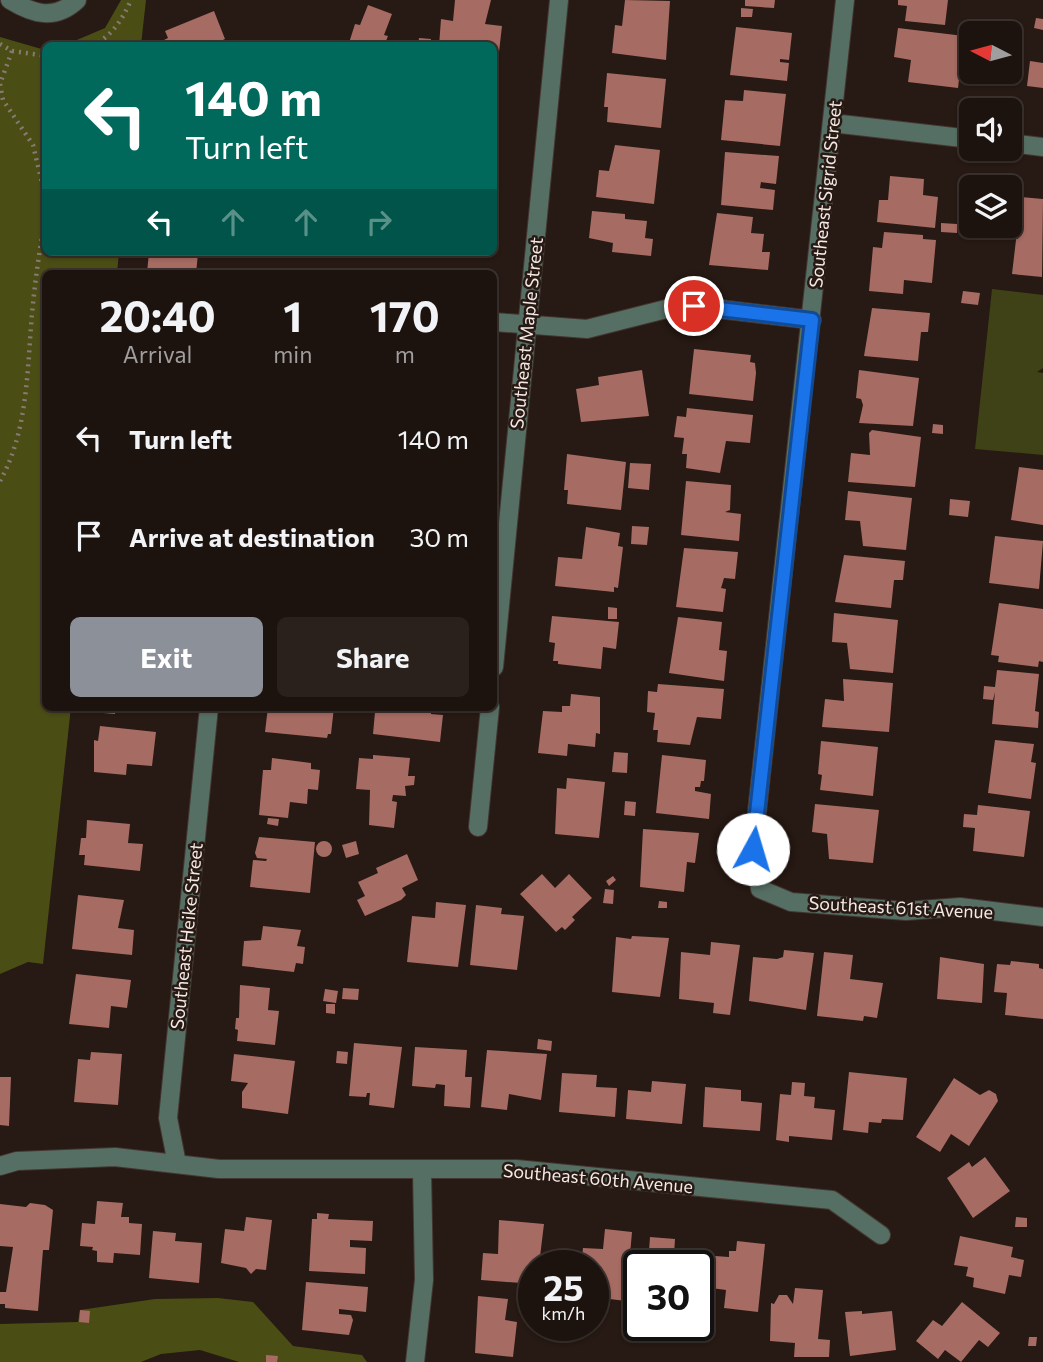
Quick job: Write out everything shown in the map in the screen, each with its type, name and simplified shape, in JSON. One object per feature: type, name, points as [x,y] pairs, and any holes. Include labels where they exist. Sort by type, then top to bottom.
[{"type":"street","points":[[10,0],[44,14],[64,11],[77,0]]},
{"type":"street","name":"Southeast Maple Street","points":[[497,635],[559,0]]},
{"type":"street","name":"Southeast Sigrid Street","points":[[760,889],[753,849],[845,0]]},
{"type":"street","points":[[832,123],[959,138]]},
{"type":"street","points":[[1022,144],[1043,147]]},
{"type":"street","points":[[497,322],[587,329],[670,308],[694,306],[812,320]]},
{"type":"street","name":"Southeast Heike Street","points":[[177,1164],[168,1118],[209,711]]},
{"type":"street","points":[[478,827],[490,711]]},
{"type":"street","name":"Southeast 61st Avenue","points":[[760,889],[791,902],[906,911],[960,907],[1043,917]]},
{"type":"street","name":"Southeast 60th Avenue","points":[[0,1166],[17,1161],[115,1157],[219,1169],[422,1171],[516,1168],[832,1200],[881,1235]]},
{"type":"street","points":[[415,1362],[424,1280],[422,1171]]},
{"type":"path","points":[[100,42],[106,39],[124,17],[131,0]]},
{"type":"path","points":[[0,44],[12,51],[42,55]]},
{"type":"path","points":[[12,51],[0,84],[3,100],[33,145],[42,183]]},
{"type":"path","points":[[0,481],[12,459],[21,426],[35,277],[42,236]]},
{"type":"green space","points":[[992,289],[1043,295],[1043,368],[1037,372],[1043,373],[1043,455],[975,449]]},
{"type":"shaded area","points":[[121,0],[146,0],[141,42],[72,42],[105,28]]},
{"type":"shaded area","points":[[0,37],[42,49],[42,256],[119,256],[117,270],[42,270],[42,711],[71,711],[43,964],[28,962],[0,974]]},
{"type":"shaded area","points":[[218,1298],[253,1302],[293,1346],[362,1355],[367,1362],[239,1362],[200,1350],[161,1354],[141,1362],[0,1362],[0,1324],[78,1322],[80,1310],[155,1299]]},
{"type":"building","points":[[455,0],[491,0],[485,24],[502,26],[499,52],[497,42],[439,42],[441,19],[453,21]]},
{"type":"building","points":[[625,0],[670,1],[666,60],[612,53],[615,25],[622,26]]},
{"type":"building","points":[[745,0],[775,0],[774,8],[745,6]]},
{"type":"building","points":[[898,0],[948,0],[945,25],[905,21],[907,6],[898,5]]},
{"type":"building","points":[[368,5],[392,14],[384,35],[388,36],[386,42],[349,42],[355,24],[360,25]]},
{"type":"building","points":[[741,8],[753,9],[752,17],[741,17]]},
{"type":"building","points":[[214,11],[225,39],[219,42],[165,42],[168,38],[165,31]]},
{"type":"building","points":[[1036,18],[1043,19],[1043,30],[1034,28]]},
{"type":"building","points":[[736,27],[792,33],[789,60],[780,59],[780,62],[789,63],[787,81],[730,75]]},
{"type":"building","points":[[898,28],[959,35],[958,88],[908,82],[911,60],[894,57]]},
{"type":"building","points":[[419,38],[431,39],[431,42],[418,42]]},
{"type":"building","points":[[1030,61],[1043,63],[1043,88],[1027,86]]},
{"type":"building","points":[[607,73],[666,79],[661,128],[607,122],[608,107],[604,107]]},
{"type":"building","points":[[744,90],[786,94],[780,146],[721,140],[725,100],[743,101]]},
{"type":"building","points":[[615,145],[660,150],[654,204],[596,197],[599,170],[609,171]]},
{"type":"building","points":[[725,152],[779,156],[776,184],[761,182],[760,188],[775,190],[773,210],[721,205]]},
{"type":"building","points":[[890,176],[924,179],[923,195],[938,197],[935,228],[877,222],[879,200],[888,200]]},
{"type":"building","points":[[1022,197],[1043,199],[1042,277],[1012,274],[1016,238],[1022,238]]},
{"type":"building","points":[[592,211],[625,214],[625,219],[647,221],[645,238],[653,239],[651,256],[612,252],[613,243],[589,238]]},
{"type":"building","points":[[717,213],[753,217],[751,233],[764,234],[762,252],[770,252],[768,270],[709,265]]},
{"type":"building","points":[[941,223],[957,224],[957,233],[941,232]]},
{"type":"building","points":[[884,232],[923,235],[923,239],[936,240],[932,283],[904,280],[903,294],[869,291],[873,247],[882,248]]},
{"type":"building","points":[[149,256],[198,256],[196,270],[147,270]]},
{"type":"building","points":[[963,291],[980,293],[978,305],[961,303]]},
{"type":"building","points":[[872,308],[930,313],[928,332],[921,332],[918,361],[864,356]]},
{"type":"building","points":[[694,349],[751,355],[750,362],[755,363],[756,373],[753,401],[689,394]]},
{"type":"building","points":[[642,370],[649,416],[581,422],[576,389],[599,385],[598,377]]},
{"type":"building","points":[[859,370],[919,378],[913,426],[859,423],[863,405],[861,399],[856,398]]},
{"type":"building","points":[[687,408],[753,415],[750,443],[726,441],[720,473],[686,468],[687,454],[682,454],[684,438],[674,437],[677,416],[686,417]]},
{"type":"building","points":[[933,424],[943,425],[943,434],[932,433]]},
{"type":"building","points":[[872,430],[921,437],[915,487],[848,482],[851,453],[870,455],[869,433]]},
{"type":"building","points":[[567,454],[626,462],[621,510],[567,504],[568,490],[564,490]]},
{"type":"building","points":[[630,463],[651,464],[649,490],[628,488]]},
{"type":"building","points":[[1019,467],[1043,470],[1043,525],[1011,520]]},
{"type":"building","points":[[686,481],[731,485],[730,510],[725,512],[741,514],[739,541],[681,535]]},
{"type":"building","points":[[848,491],[912,498],[906,550],[863,546],[860,521],[845,520]]},
{"type":"building","points":[[950,499],[970,501],[968,517],[949,515]]},
{"type":"building","points":[[632,526],[649,527],[647,545],[631,544]]},
{"type":"building","points":[[586,527],[620,533],[618,546],[623,547],[618,588],[614,587],[614,592],[555,586],[558,557],[582,559]]},
{"type":"building","points":[[995,536],[1043,541],[1039,589],[989,583]]},
{"type":"building","points":[[684,548],[738,552],[735,579],[724,578],[721,588],[726,589],[723,612],[676,607]]},
{"type":"building","points":[[844,555],[905,561],[903,580],[894,580],[891,608],[835,602]]},
{"type":"building","points":[[999,603],[1043,609],[1043,662],[1039,661],[1038,667],[998,662],[999,656],[991,655]]},
{"type":"building","points":[[608,607],[617,608],[617,619],[608,619]]},
{"type":"building","points":[[834,613],[898,620],[893,673],[850,669],[847,643],[832,642]]},
{"type":"building","points":[[552,616],[619,622],[616,649],[603,647],[601,669],[558,664],[558,661],[553,661],[555,643],[549,642]]},
{"type":"building","points":[[678,617],[722,622],[719,650],[727,651],[724,681],[669,673]]},
{"type":"building","points":[[997,670],[1039,674],[1035,711],[1039,712],[1038,728],[992,724],[995,692],[993,700],[983,699],[984,686],[995,687]]},
{"type":"building","points":[[843,679],[893,683],[889,732],[822,727],[825,699],[844,701]]},
{"type":"building","points":[[658,684],[724,689],[721,719],[697,717],[690,745],[657,742],[658,730],[653,730],[655,713],[647,712],[648,691],[657,692]]},
{"type":"building","points":[[571,694],[600,697],[600,734],[596,733],[595,747],[568,744],[567,756],[538,753],[543,711],[562,712],[562,706],[570,706]]},
{"type":"building","points":[[268,711],[334,711],[331,734],[328,734],[327,738],[265,732]]},
{"type":"building","points":[[431,711],[431,714],[443,715],[440,742],[373,734],[375,712]]},
{"type":"building","points":[[100,726],[156,732],[152,766],[127,764],[126,775],[94,772],[94,740],[98,741]]},
{"type":"building","points":[[995,740],[1034,744],[1031,762],[1036,763],[1031,799],[988,793]]},
{"type":"building","points":[[821,741],[878,747],[873,796],[820,790],[822,775],[818,774]]},
{"type":"building","points":[[614,752],[628,753],[627,773],[612,772]]},
{"type":"building","points":[[373,755],[410,758],[408,776],[415,776],[414,785],[405,786],[406,796],[393,795],[392,801],[397,802],[394,828],[369,825],[370,790],[356,789],[359,758],[373,759]]},
{"type":"building","points":[[662,755],[706,760],[704,781],[701,781],[700,787],[695,787],[695,791],[711,794],[709,819],[656,813]]},
{"type":"building","points":[[272,758],[311,763],[311,769],[320,770],[318,790],[308,789],[307,804],[290,802],[288,818],[259,815],[263,770],[271,770]]},
{"type":"building","points":[[567,778],[605,782],[599,838],[555,834],[557,788],[566,789]]},
{"type":"building","points":[[625,801],[636,802],[635,816],[624,815]]},
{"type":"building","points":[[815,804],[879,810],[873,863],[829,859],[827,834],[812,832]]},
{"type":"building","points":[[978,805],[1030,811],[1024,857],[973,851],[975,828],[963,827],[964,814],[977,815]]},
{"type":"building","points":[[268,818],[279,819],[278,826],[267,824]]},
{"type":"building","points":[[87,820],[130,824],[128,843],[143,844],[140,871],[84,865],[85,855],[79,855],[81,838],[86,838]]},
{"type":"building","points":[[643,829],[699,833],[695,863],[687,862],[684,892],[640,887]]},
{"type":"building","points":[[259,837],[315,842],[310,893],[250,887],[253,860],[267,859],[257,858],[255,853]]},
{"type":"building","points":[[324,841],[330,843],[330,855],[324,857],[318,855],[316,849],[318,843]]},
{"type":"building","points":[[356,841],[359,854],[346,858],[342,845]]},
{"type":"building","points":[[407,854],[418,880],[402,888],[406,895],[401,900],[365,916],[357,900],[365,896],[358,882],[378,873],[376,868]]},
{"type":"building","points":[[542,874],[555,888],[569,874],[592,898],[572,917],[575,920],[565,930],[562,927],[556,932],[520,894]]},
{"type":"building","points":[[613,876],[616,880],[609,886],[606,881]]},
{"type":"building","points":[[605,889],[614,890],[613,904],[603,903]]},
{"type":"building","points":[[78,895],[124,900],[118,928],[134,930],[132,955],[72,949]]},
{"type":"building","points":[[659,901],[667,902],[667,908],[658,908]]},
{"type":"building","points":[[436,902],[466,905],[458,967],[407,962],[412,916],[435,918]]},
{"type":"building","points":[[476,905],[502,908],[501,914],[524,916],[517,970],[470,965]]},
{"type":"building","points":[[263,926],[301,930],[297,946],[305,947],[303,964],[296,963],[294,972],[242,966],[244,941],[261,940]]},
{"type":"building","points":[[632,936],[669,938],[660,997],[612,992],[616,937],[631,939]]},
{"type":"building","points":[[711,942],[740,945],[730,1015],[713,1013],[714,1003],[679,999],[681,952],[710,955]]},
{"type":"building","points":[[784,950],[814,953],[806,1010],[749,1001],[753,957],[777,959],[783,957]]},
{"type":"building","points":[[824,952],[853,955],[850,979],[883,983],[877,1018],[864,1016],[863,1021],[817,1016]]},
{"type":"building","points":[[940,957],[984,964],[982,1003],[937,999]]},
{"type":"building","points":[[1011,961],[1039,964],[1039,968],[1043,969],[1043,1019],[1005,1015],[1007,993],[994,992],[997,964],[1010,965]]},
{"type":"building","points":[[76,974],[131,980],[127,1008],[111,1006],[109,1028],[69,1024]]},
{"type":"building","points":[[240,985],[270,988],[268,1010],[279,1011],[275,1045],[237,1041],[238,1030],[235,1029],[236,1018],[239,1018]]},
{"type":"building","points":[[343,988],[359,989],[358,1000],[342,999]]},
{"type":"building","points":[[325,989],[338,991],[336,1003],[323,1001]]},
{"type":"building","points":[[326,1004],[335,1004],[335,1014],[326,1013]]},
{"type":"building","points":[[538,1039],[552,1041],[551,1051],[537,1049]]},
{"type":"building","points":[[354,1043],[402,1047],[394,1108],[369,1105],[370,1093],[367,1093],[366,1097],[349,1096]]},
{"type":"building","points":[[415,1047],[467,1050],[465,1077],[472,1077],[470,1108],[444,1106],[445,1085],[436,1084],[435,1088],[412,1086]]},
{"type":"building","points":[[487,1050],[547,1054],[541,1100],[509,1094],[507,1110],[481,1107]]},
{"type":"building","points":[[337,1051],[348,1052],[347,1064],[336,1063]]},
{"type":"building","points":[[91,1052],[122,1054],[118,1105],[74,1102],[78,1059],[90,1060]]},
{"type":"building","points":[[234,1054],[295,1061],[288,1114],[242,1108],[242,1092],[248,1083],[231,1081]]},
{"type":"building","points":[[849,1072],[907,1078],[903,1120],[882,1119],[881,1123],[869,1122],[868,1133],[843,1130]]},
{"type":"building","points":[[562,1073],[597,1075],[596,1087],[617,1088],[615,1117],[559,1112]]},
{"type":"building","points":[[0,1077],[11,1077],[9,1126],[0,1125]]},
{"type":"building","points":[[954,1078],[980,1095],[989,1090],[996,1094],[998,1101],[969,1146],[951,1134],[940,1152],[916,1137]]},
{"type":"building","points":[[652,1081],[686,1084],[682,1124],[626,1119],[628,1090],[651,1092]]},
{"type":"building","points":[[792,1082],[805,1083],[804,1096],[815,1097],[814,1108],[835,1110],[832,1140],[789,1136],[789,1142],[776,1140],[780,1094],[791,1095]]},
{"type":"building","points":[[705,1087],[741,1090],[741,1101],[762,1103],[760,1131],[703,1127]]},
{"type":"building","points":[[985,1157],[1010,1191],[973,1218],[947,1178],[969,1162],[972,1167]]},
{"type":"building","points":[[97,1201],[123,1203],[121,1217],[129,1217],[129,1223],[142,1224],[140,1255],[114,1253],[113,1263],[97,1262],[97,1251],[92,1250],[93,1247],[80,1246],[82,1223],[95,1224]]},
{"type":"building","points":[[30,1203],[45,1205],[53,1210],[49,1250],[43,1250],[38,1311],[5,1308],[5,1304],[0,1304],[0,1292],[6,1292],[13,1247],[0,1246],[0,1204],[26,1207]]},
{"type":"building","points":[[317,1213],[329,1214],[328,1219],[373,1221],[372,1241],[350,1240],[350,1247],[366,1248],[365,1274],[309,1271],[312,1219],[317,1219]]},
{"type":"building","points":[[246,1217],[272,1220],[266,1270],[256,1269],[251,1274],[246,1268],[221,1263],[225,1229],[244,1231]]},
{"type":"building","points":[[1016,1217],[1027,1218],[1027,1227],[1015,1227]]},
{"type":"building","points":[[499,1220],[544,1224],[541,1250],[518,1250],[518,1283],[481,1280],[483,1253],[498,1254]]},
{"type":"building","points":[[605,1229],[632,1232],[630,1250],[623,1250],[623,1301],[609,1299],[609,1250],[583,1250],[603,1249]]},
{"type":"building","points":[[153,1231],[176,1233],[175,1241],[202,1243],[199,1283],[149,1278]]},
{"type":"building","points":[[960,1236],[1013,1247],[1011,1257],[1024,1260],[1021,1277],[1009,1275],[1005,1294],[973,1287],[974,1278],[966,1276],[968,1267],[954,1265]]},
{"type":"building","points":[[650,1237],[675,1239],[674,1250],[649,1250]]},
{"type":"building","points":[[737,1241],[765,1244],[758,1312],[724,1308],[726,1290],[714,1288],[715,1256],[729,1257],[729,1251],[736,1251]]},
{"type":"building","points":[[306,1282],[368,1287],[366,1312],[339,1309],[339,1314],[351,1315],[353,1320],[349,1335],[302,1330]]},
{"type":"building","points":[[795,1288],[823,1290],[818,1339],[830,1340],[829,1357],[794,1357],[795,1343],[770,1341],[771,1303],[774,1304],[779,1295],[787,1295],[793,1304]]},
{"type":"building","points":[[478,1296],[508,1299],[505,1320],[517,1322],[513,1357],[475,1353]]},
{"type":"building","points":[[962,1302],[1000,1333],[988,1347],[979,1340],[961,1362],[945,1350],[938,1359],[916,1341],[933,1320],[942,1326]]},
{"type":"building","points":[[80,1310],[90,1311],[89,1323],[79,1322]]},
{"type":"building","points":[[862,1311],[862,1314],[892,1311],[896,1350],[850,1356],[845,1312]]},
{"type":"building","points":[[1029,1337],[1037,1337],[1036,1346],[1028,1346]]},
{"type":"building","points":[[266,1355],[278,1356],[277,1362],[266,1362]]},
{"type":"route","points":[[694,306],[812,320],[753,849]]}]
